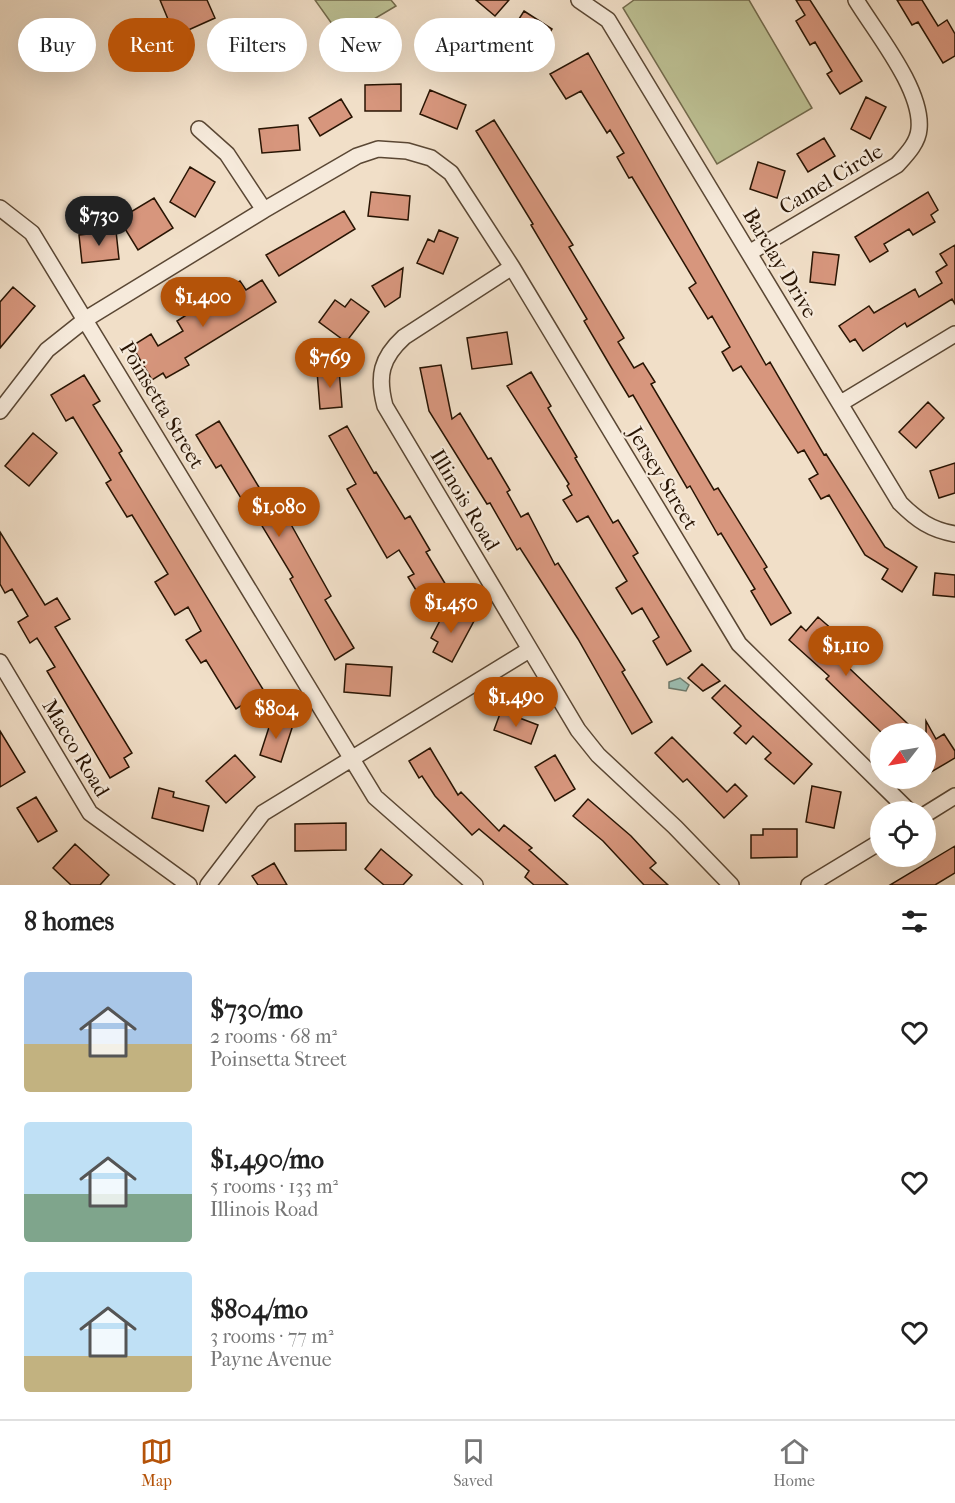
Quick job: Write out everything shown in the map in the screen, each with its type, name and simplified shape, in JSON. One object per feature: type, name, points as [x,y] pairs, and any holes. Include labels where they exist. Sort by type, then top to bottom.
[{"type":"street","name":"Barclay Drive","points":[[579,0],[609,20],[900,503],[915,518],[938,531],[955,534]]},
{"type":"street","name":"Camel Circle","points":[[749,253],[897,165],[910,150],[919,131],[918,110],[910,89],[855,0]]},
{"type":"street","points":[[199,129],[227,154],[264,210]]},
{"type":"street","name":"Jersey Street","points":[[0,411],[47,350],[86,319],[264,210],[357,156],[378,149],[407,151],[431,158],[451,172],[512,267],[739,644],[899,801]]},
{"type":"street","name":"Poinsetta Street","points":[[0,208],[32,233],[375,797],[475,885]]},
{"type":"street","name":"Illinois Road","points":[[512,267],[404,337],[391,348],[381,365],[379,386],[385,406],[529,650],[589,744],[730,885]]},
{"type":"street","points":[[841,403],[955,334]]},
{"type":"street","points":[[208,885],[263,813],[529,650]]},
{"type":"street","name":"Macco Road","points":[[0,662],[90,813],[189,885]]},
{"type":"street","points":[[936,808],[955,796]]},
{"type":"street","points":[[809,885],[870,848]]},
{"type":"green space","points":[[315,0],[391,0],[396,6],[376,18],[328,18]]},
{"type":"green space","points":[[634,0],[749,0],[812,108],[717,164],[623,8]]},
{"type":"water","points":[[680,678],[689,685],[686,691],[669,688],[669,682]]},
{"type":"building","points":[[160,0],[207,0],[215,18],[207,18],[207,22],[195,27],[195,18],[168,18]]},
{"type":"building","points":[[476,0],[509,0],[495,16]]},
{"type":"building","points":[[796,0],[810,0],[862,81],[840,94],[827,74],[832,71],[815,42],[810,45],[796,21],[805,15]]},
{"type":"building","points":[[897,0],[922,0],[938,26],[947,20],[955,34],[955,56],[943,63],[918,22],[912,25]]},
{"type":"building","points":[[524,11],[535,18],[520,18]]},
{"type":"building","points":[[588,53],[766,365],[770,362],[824,455],[826,454],[885,547],[917,567],[902,592],[882,579],[888,569],[865,555],[829,495],[821,499],[809,479],[818,474],[804,450],[798,453],[741,366],[733,371],[722,352],[730,347],[712,316],[708,319],[689,288],[696,283],[632,177],[629,178],[617,157],[624,153],[610,130],[607,133],[581,91],[566,99],[550,74]]},
{"type":"building","points":[[401,84],[401,111],[365,111],[365,85]]},
{"type":"building","points":[[430,90],[466,105],[457,129],[420,114]]},
{"type":"building","points":[[866,97],[886,107],[870,139],[851,129]]},
{"type":"building","points":[[341,99],[352,117],[320,136],[309,118]]},
{"type":"building","points":[[494,120],[573,245],[569,247],[624,338],[618,342],[634,368],[643,363],[655,382],[651,384],[714,490],[718,488],[767,567],[764,569],[791,613],[771,625],[751,591],[755,589],[721,533],[718,535],[690,486],[687,488],[633,395],[629,397],[611,367],[584,321],[587,319],[531,225],[533,224],[476,131]]},
{"type":"building","points":[[298,125],[300,150],[262,153],[259,129]]},
{"type":"building","points":[[824,138],[835,156],[808,172],[797,154]]},
{"type":"building","points":[[758,162],[785,171],[777,198],[750,189]]},
{"type":"building","points":[[190,167],[215,182],[195,217],[170,202]]},
{"type":"building","points":[[371,192],[410,196],[408,220],[368,216]]},
{"type":"building","points":[[928,192],[938,210],[931,215],[935,222],[913,235],[909,229],[884,244],[888,251],[870,262],[855,237]]},
{"type":"building","points":[[154,198],[173,228],[138,250],[119,219]]},
{"type":"building","points":[[344,211],[355,229],[279,276],[266,255]]},
{"type":"building","points":[[439,230],[458,238],[443,274],[417,263],[428,239],[434,242]]},
{"type":"building","points":[[116,231],[119,259],[82,263],[79,235]]},
{"type":"building","points":[[955,245],[955,304],[952,299],[907,327],[905,323],[863,351],[855,339],[850,342],[839,326],[869,306],[874,313],[915,289],[919,297],[942,283],[936,272],[947,265],[940,254]]},
{"type":"building","points":[[813,252],[839,255],[835,285],[810,282]]},
{"type":"building","points":[[403,268],[400,297],[385,307],[372,286]]},
{"type":"building","points":[[262,280],[276,302],[185,358],[189,365],[166,378],[163,373],[152,380],[132,346],[151,334],[158,346],[183,331],[177,321],[222,292],[240,281],[246,290]]},
{"type":"building","points":[[13,287],[35,306],[0,348],[0,302]]},
{"type":"building","points":[[351,299],[369,312],[346,342],[319,322],[335,300],[345,307]]},
{"type":"building","points":[[507,332],[512,364],[472,369],[467,338]]},
{"type":"building","points":[[441,365],[452,419],[460,413],[510,490],[507,492],[521,517],[528,513],[555,565],[558,563],[625,670],[622,672],[652,722],[632,734],[578,639],[520,548],[517,550],[490,503],[487,504],[429,411],[420,368]]},
{"type":"building","points":[[339,369],[342,407],[320,409],[317,371]]},
{"type":"building","points":[[531,372],[551,406],[548,408],[577,457],[575,458],[613,523],[618,520],[638,553],[633,556],[691,651],[667,665],[653,641],[659,637],[642,608],[632,614],[616,588],[627,581],[588,516],[577,522],[563,500],[572,495],[567,486],[569,484],[507,386]]},
{"type":"building","points":[[84,375],[100,401],[93,405],[122,451],[119,453],[264,691],[236,709],[206,660],[201,663],[186,640],[201,631],[188,607],[175,615],[155,582],[168,574],[132,515],[127,517],[106,483],[111,480],[73,417],[66,421],[51,395]]},
{"type":"building","points":[[928,402],[944,418],[916,448],[899,432]]},
{"type":"building","points":[[219,421],[277,517],[284,512],[331,596],[325,600],[354,648],[335,660],[290,579],[293,577],[253,511],[250,513],[221,465],[216,468],[196,435]]},
{"type":"building","points":[[347,426],[374,473],[376,472],[405,519],[410,516],[430,550],[426,552],[452,595],[428,610],[408,577],[414,574],[399,550],[387,558],[347,489],[356,484],[329,436]]},
{"type":"building","points":[[33,433],[57,453],[29,486],[5,466]]},
{"type":"building","points":[[955,463],[955,493],[939,498],[930,471]]},
{"type":"building","points":[[0,532],[45,605],[57,598],[70,619],[55,627],[132,753],[124,758],[129,767],[110,778],[47,671],[55,667],[37,638],[30,643],[18,622],[28,616],[12,589],[5,593],[0,584]]},
{"type":"building","points":[[935,573],[955,575],[955,597],[933,595]]},
{"type":"building","points":[[447,607],[474,621],[452,662],[433,652],[438,642],[431,638]]},
{"type":"building","points":[[818,617],[841,637],[830,650],[907,723],[872,723],[826,679],[829,676],[789,640],[801,626],[806,631]]},
{"type":"building","points":[[346,664],[392,667],[390,696],[344,692]]},
{"type":"building","points":[[702,664],[720,681],[703,691],[688,678]]},
{"type":"building","points":[[725,685],[812,764],[794,784],[765,759],[771,753],[753,736],[746,744],[734,733],[741,726],[712,698]]},
{"type":"building","points":[[501,711],[538,725],[531,744],[494,730]]},
{"type":"building","points":[[272,718],[293,725],[281,762],[260,755]]},
{"type":"building","points":[[0,731],[25,772],[0,787]]},
{"type":"building","points":[[944,734],[955,751],[955,758],[936,769],[936,739]]},
{"type":"building","points":[[672,737],[727,792],[735,784],[747,796],[724,818],[687,779],[683,782],[655,753]]},
{"type":"building","points":[[430,748],[458,795],[461,792],[499,831],[504,825],[532,848],[529,850],[568,885],[534,885],[525,877],[529,871],[479,829],[472,835],[435,796],[422,776],[419,778],[409,761]]},
{"type":"building","points":[[235,755],[255,777],[226,803],[206,781]]},
{"type":"building","points":[[555,755],[575,789],[555,801],[535,767]]},
{"type":"building","points":[[812,786],[841,792],[834,828],[806,822]]},
{"type":"building","points":[[159,788],[174,792],[173,797],[209,806],[203,831],[152,818]]},
{"type":"building","points":[[36,797],[57,831],[38,842],[17,808]]},
{"type":"building","points":[[588,799],[631,836],[656,863],[650,868],[668,885],[644,885],[603,841],[573,816]]},
{"type":"building","points":[[346,823],[346,850],[295,851],[295,824]]},
{"type":"building","points":[[763,829],[797,829],[797,857],[751,858],[751,835],[763,835]]},
{"type":"building","points":[[75,844],[109,875],[100,885],[71,885],[53,868]]},
{"type":"building","points":[[955,846],[955,873],[935,885],[890,885],[920,867],[936,867],[936,857]]},
{"type":"building","points":[[381,849],[412,875],[403,885],[384,885],[365,869]]},
{"type":"building","points":[[274,863],[287,885],[258,885],[252,876]]}]
